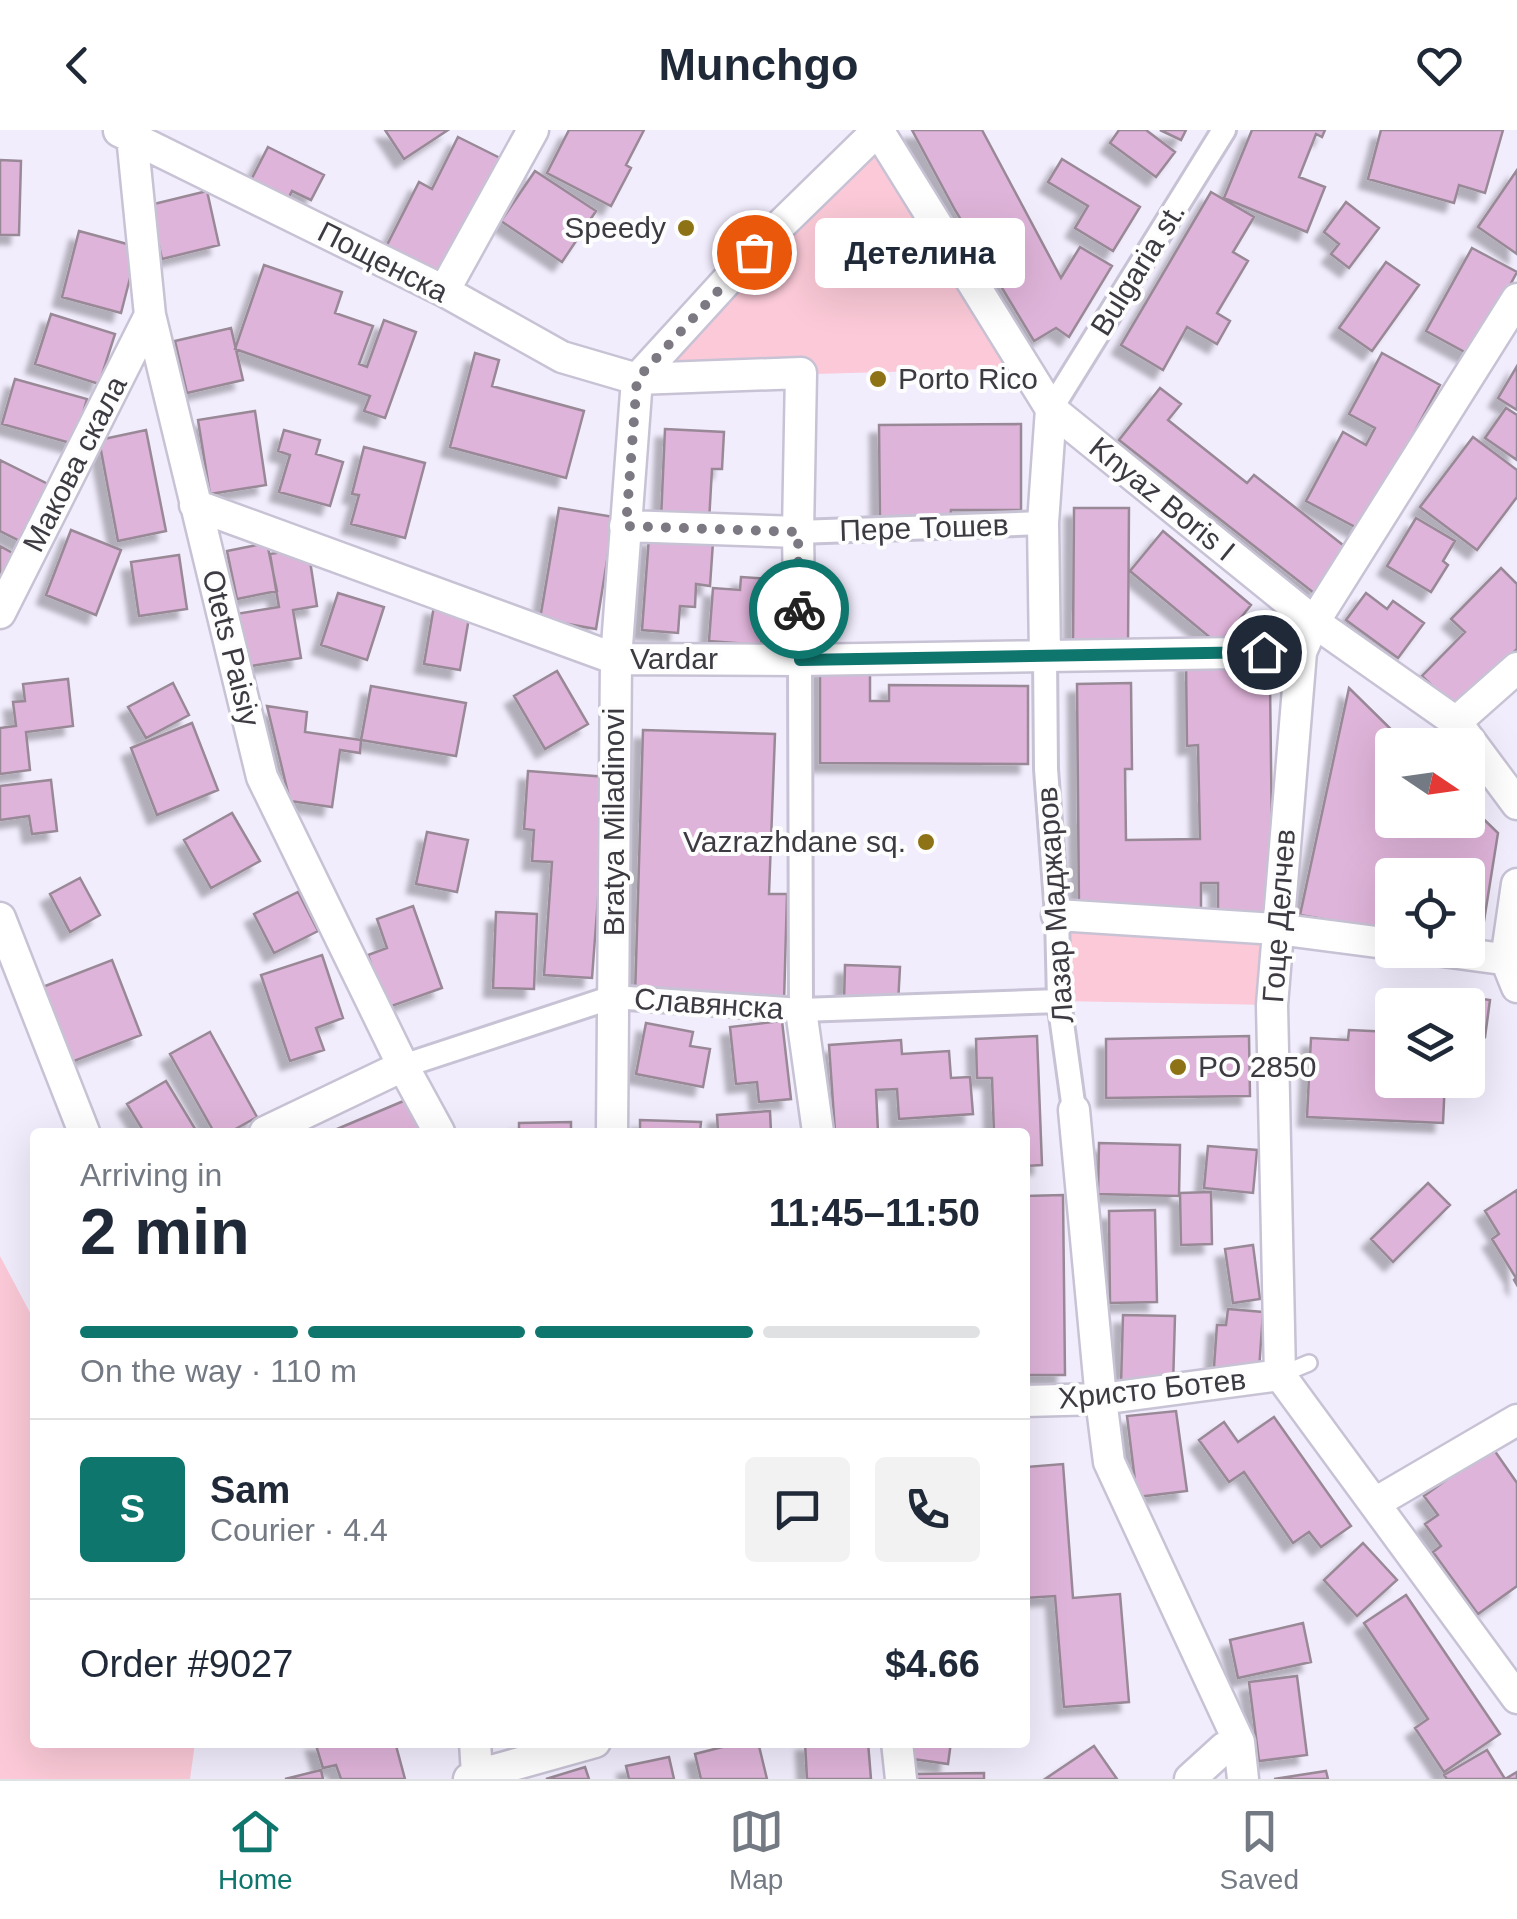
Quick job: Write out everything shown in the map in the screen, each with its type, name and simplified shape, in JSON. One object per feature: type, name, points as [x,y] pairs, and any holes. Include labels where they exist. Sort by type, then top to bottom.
[{"type":"street","points":[[444,291],[533,130]]},
{"type":"street","points":[[637,379],[754,252],[878,130]]},
{"type":"street","name":"Knyaz Boris I","points":[[878,130],[1051,409],[1314,622],[1456,722],[1517,804]]},
{"type":"street","name":"Bulgaria st.","points":[[1051,409],[1224,130]]},
{"type":"street","name":"Пощенска","points":[[127,132],[444,291],[562,358],[637,379],[801,373],[798,532]]},
{"type":"street","name":"Otets Paisiy","points":[[127,132],[150,316],[262,776],[402,1066],[437,1128]]},
{"type":"street","name":"Гоце Делчев","points":[[1280,1375],[1272,1005],[1301,652],[1314,622],[1517,299]]},
{"type":"street","name":"Макова скала","points":[[0,613],[150,316]]},
{"type":"street","name":"Bratya Miladinovi","points":[[612,1128],[616,659],[637,379]]},
{"type":"street","name":"Лазар Маджаров","points":[[1051,409],[1043,523],[1046,769],[1059,1001],[1074,1110],[1109,1462],[1239,1742],[1243,1779]]},
{"type":"street","name":"Vardar","points":[[195,505],[616,659],[1301,652]]},
{"type":"street","name":"Пере Тошев","points":[[626,526],[798,532],[1043,523]]},
{"type":"street","points":[[798,532],[801,1010],[817,1128]]},
{"type":"street","points":[[1456,722],[1517,668]]},
{"type":"street","points":[[1485,962],[1513,969],[1517,884]]},
{"type":"street","points":[[1057,914],[1277,929],[1375,942]]},
{"type":"street","points":[[3,940],[82,1128]]},
{"type":"street","name":"Славянска","points":[[273,1128],[402,1066],[613,997],[801,1010],[1059,1001]]},
{"type":"street","points":[[1280,1375],[1517,1698]]},
{"type":"street","name":"Христо Ботев","points":[[1030,1401],[1101,1399],[1280,1375]]},
{"type":"street","points":[[1375,1502],[1517,1420]]},
{"type":"street","points":[[1190,1779],[1224,1748],[1239,1742]]},
{"type":"street","points":[[475,1748],[475,1778],[575,1748]]},
{"type":"street","points":[[897,1748],[901,1779]]},
{"type":"lane","points":[[1280,1375],[1309,1363]]},
{"type":"shaded area","points":[[878,130],[1025,368],[637,379]]},
{"type":"shaded area","points":[[1057,915],[1277,929],[1272,1005],[1059,1001]]},
{"type":"shaded area","points":[[0,1256],[30,1313],[30,1748],[194,1748],[190,1779],[0,1779]]},
{"type":"building","points":[[385,130],[448,130],[404,159]]},
{"type":"building","points":[[569,130],[644,130],[626,165],[631,168],[611,206],[547,173]]},
{"type":"building","points":[[912,130],[982,130],[1061,278],[1080,247],[1112,266],[1069,337],[1056,328],[1034,341]]},
{"type":"building","points":[[1119,130],[1146,130],[1175,152],[1156,177],[1110,143]]},
{"type":"building","points":[[1160,130],[1186,130],[1181,140]]},
{"type":"building","points":[[1252,130],[1325,130],[1322,137],[1316,134],[1299,177],[1325,187],[1307,232],[1224,198]]},
{"type":"building","points":[[1381,130],[1503,130],[1485,193],[1459,185],[1454,203],[1368,179]]},
{"type":"building","points":[[458,137],[502,159],[439,282],[383,253],[419,182],[432,189]]},
{"type":"building","points":[[268,147],[324,175],[311,200],[292,191],[286,203],[249,184]]},
{"type":"building","points":[[1062,159],[1140,207],[1113,251],[1075,228],[1088,206],[1048,182]]},
{"type":"building","points":[[0,160],[21,161],[19,235],[0,235]]},
{"type":"building","points":[[1517,170],[1517,254],[1478,227]]},
{"type":"building","points":[[535,171],[596,211],[562,262],[501,221]]},
{"type":"building","points":[[207,191],[219,245],[162,259],[150,205]]},
{"type":"building","points":[[1211,192],[1254,217],[1233,252],[1248,261],[1217,313],[1230,321],[1217,344],[1187,327],[1163,370],[1121,345]]},
{"type":"building","points":[[1346,202],[1379,228],[1349,268],[1331,254],[1339,244],[1324,232]]},
{"type":"building","points":[[79,231],[138,247],[121,313],[62,297]]},
{"type":"building","points":[[1472,248],[1517,272],[1472,356],[1426,331]]},
{"type":"building","points":[[1386,262],[1419,285],[1372,351],[1339,328]]},
{"type":"building","points":[[264,265],[342,292],[335,313],[373,326],[359,364],[367,367],[384,320],[416,332],[385,418],[364,411],[370,396],[235,349]]},
{"type":"building","points":[[51,314],[115,334],[99,384],[35,364]]},
{"type":"building","points":[[231,328],[243,380],[187,393],[175,341]]},
{"type":"building","points":[[475,353],[499,360],[492,386],[584,411],[566,478],[450,447]]},
{"type":"building","points":[[1382,353],[1440,385],[1361,530],[1306,501],[1343,432],[1366,445],[1375,428],[1349,414]]},
{"type":"building","points":[[1517,366],[1517,410],[1498,398]]},
{"type":"building","points":[[15,379],[87,399],[74,444],[2,424]]},
{"type":"building","points":[[1160,388],[1181,404],[1168,420],[1247,483],[1254,475],[1348,549],[1314,593],[1119,440]]},
{"type":"building","points":[[1506,408],[1517,415],[1517,460],[1485,438]]},
{"type":"building","points":[[255,411],[266,485],[210,494],[198,420]]},
{"type":"building","points":[[1021,424],[1021,510],[951,510],[950,519],[880,519],[879,425]]},
{"type":"building","points":[[665,429],[724,432],[722,469],[712,469],[709,522],[661,519]]},
{"type":"building","points":[[146,430],[166,531],[118,541],[99,440]]},
{"type":"building","points":[[284,430],[320,440],[316,454],[343,462],[330,506],[279,492],[290,455],[278,451]]},
{"type":"building","points":[[1473,437],[1517,470],[1517,497],[1477,550],[1420,507]]},
{"type":"building","points":[[364,447],[425,463],[405,538],[351,524],[359,495],[352,494]]},
{"type":"building","points":[[0,460],[56,488],[28,545],[0,531]]},
{"type":"building","points":[[559,508],[614,517],[596,629],[540,619]]},
{"type":"building","points":[[1074,508],[1129,508],[1128,646],[1073,645]]},
{"type":"building","points":[[1416,518],[1455,541],[1443,561],[1448,565],[1431,592],[1387,566]]},
{"type":"building","points":[[71,530],[121,550],[96,615],[46,595]]},
{"type":"building","points":[[1163,531],[1251,605],[1219,645],[1130,571]]},
{"type":"building","points":[[649,537],[713,542],[710,586],[696,584],[695,607],[680,606],[678,633],[642,630]]},
{"type":"building","points":[[267,543],[277,591],[237,599],[227,551]]},
{"type":"building","points":[[0,546],[18,556],[0,587]]},
{"type":"building","points":[[308,548],[317,606],[293,610],[301,658],[245,667],[236,614],[279,607],[270,554]]},
{"type":"building","points":[[179,555],[187,609],[139,616],[131,562]]},
{"type":"building","points":[[1501,568],[1517,584],[1517,649],[1457,710],[1422,676],[1465,632],[1451,619]]},
{"type":"building","points":[[741,577],[784,580],[781,618],[764,617],[761,645],[709,641],[713,588],[740,590]]},
{"type":"building","points":[[338,593],[384,607],[367,660],[321,645]]},
{"type":"building","points":[[1366,593],[1387,609],[1393,601],[1424,623],[1398,658],[1346,620]]},
{"type":"building","points":[[434,606],[470,612],[460,670],[424,664]]},
{"type":"building","points":[[1267,660],[1273,914],[1218,915],[1218,883],[1201,883],[1201,914],[1079,909],[1077,684],[1131,683],[1132,769],[1125,769],[1126,840],[1200,839],[1198,745],[1187,746],[1186,661]]},
{"type":"building","points":[[820,666],[870,666],[870,701],[889,701],[889,685],[1028,686],[1028,764],[820,763]]},
{"type":"building","points":[[557,671],[588,724],[545,749],[514,696]]},
{"type":"building","points":[[68,679],[73,726],[26,732],[30,770],[0,774],[0,728],[16,726],[13,702],[25,701],[23,684]]},
{"type":"building","points":[[173,683],[189,715],[146,738],[128,707]]},
{"type":"building","points":[[371,686],[466,703],[456,756],[361,740]]},
{"type":"building","points":[[1349,688],[1390,728],[1375,728],[1375,838],[1485,838],[1485,820],[1498,833],[1485,915],[1485,858],[1375,858],[1375,928],[1300,915]]},
{"type":"building","points":[[267,706],[307,712],[305,732],[361,740],[360,753],[340,750],[332,807],[290,801]]},
{"type":"building","points":[[192,723],[218,790],[157,815],[131,748]]},
{"type":"building","points":[[643,730],[775,734],[769,894],[787,894],[784,1002],[635,997]]},
{"type":"building","points":[[528,771],[607,777],[592,978],[544,975],[552,862],[532,861],[534,830],[524,829]]},
{"type":"building","points":[[51,780],[57,831],[32,834],[29,816],[0,820],[0,786]]},
{"type":"building","points":[[232,813],[260,861],[211,888],[184,840]]},
{"type":"building","points":[[427,832],[468,840],[457,892],[416,884]]},
{"type":"building","points":[[80,878],[100,915],[70,932],[50,894]]},
{"type":"building","points":[[298,892],[318,931],[274,953],[254,914]]},
{"type":"building","points":[[413,906],[442,988],[386,1008],[368,955],[387,948],[377,919]]},
{"type":"building","points":[[496,912],[537,914],[534,989],[493,988]]},
{"type":"building","points":[[322,955],[343,1018],[316,1028],[324,1050],[290,1061],[261,975]]},
{"type":"building","points":[[112,960],[141,1035],[69,1063],[40,988]]},
{"type":"building","points":[[845,965],[900,967],[898,1004],[844,1002]]},
{"type":"building","points":[[1485,999],[1490,1000],[1485,1037]]},
{"type":"building","points":[[782,1021],[791,1099],[759,1102],[757,1082],[736,1084],[730,1027]]},
{"type":"building","points":[[646,1023],[693,1032],[690,1046],[710,1049],[703,1087],[636,1074]]},
{"type":"building","points":[[1349,1030],[1375,1031],[1375,1098],[1444,1098],[1443,1123],[1307,1117],[1311,1038],[1348,1040]]},
{"type":"building","points":[[210,1032],[257,1117],[237,1128],[212,1128],[170,1054]]},
{"type":"building","points":[[1037,1036],[1042,1165],[1030,1166],[1030,1128],[994,1128],[992,1078],[977,1078],[976,1039]]},
{"type":"building","name":"PO 2850","points":[[1249,1036],[1250,1096],[1106,1098],[1106,1039]]},
{"type":"building","points":[[901,1040],[902,1054],[949,1051],[951,1078],[970,1077],[973,1114],[899,1119],[897,1089],[876,1090],[878,1128],[835,1128],[829,1045]]},
{"type":"building","points":[[166,1081],[195,1128],[142,1128],[127,1104]]},
{"type":"building","points":[[413,1097],[426,1128],[339,1128]]},
{"type":"building","points":[[770,1111],[771,1128],[718,1128],[717,1115]]},
{"type":"building","points":[[640,1120],[701,1122],[700,1128],[640,1128]]},
{"type":"building","points":[[571,1122],[571,1128],[519,1128],[519,1123]]},
{"type":"building","points":[[1099,1143],[1180,1145],[1179,1196],[1098,1194]]},
{"type":"building","points":[[1208,1146],[1257,1150],[1253,1193],[1204,1188]]},
{"type":"building","points":[[1428,1183],[1450,1205],[1393,1262],[1371,1239]]},
{"type":"building","points":[[1517,1190],[1517,1285],[1492,1239],[1499,1234],[1485,1211]]},
{"type":"building","points":[[1211,1192],[1212,1244],[1181,1245],[1180,1193]]},
{"type":"building","points":[[1063,1195],[1065,1375],[1030,1375],[1030,1196]]},
{"type":"building","points":[[1155,1210],[1157,1302],[1110,1303],[1109,1211]]},
{"type":"building","points":[[1253,1245],[1260,1299],[1233,1303],[1225,1249]]},
{"type":"building","points":[[1228,1309],[1263,1312],[1259,1370],[1214,1367],[1217,1325],[1226,1325]]},
{"type":"building","points":[[1123,1315],[1175,1316],[1173,1386],[1121,1385]]},
{"type":"building","points":[[1176,1411],[1187,1491],[1137,1497],[1127,1416]]},
{"type":"building","points":[[1274,1417],[1351,1526],[1321,1547],[1309,1532],[1293,1543],[1244,1472],[1229,1482],[1199,1440],[1224,1422],[1238,1442]]},
{"type":"building","points":[[1492,1447],[1517,1483],[1517,1586],[1478,1614],[1433,1552],[1441,1546],[1425,1524],[1438,1515],[1424,1496]]},
{"type":"building","points":[[1063,1464],[1073,1598],[1120,1594],[1129,1702],[1064,1707],[1055,1596],[1030,1598],[1030,1467]]},
{"type":"building","points":[[1363,1543],[1397,1580],[1357,1616],[1324,1580]]},
{"type":"building","points":[[1406,1595],[1500,1734],[1444,1772],[1415,1728],[1428,1719],[1364,1623]]},
{"type":"building","points":[[1303,1623],[1311,1662],[1238,1678],[1230,1640]]},
{"type":"building","points":[[1297,1676],[1307,1755],[1259,1761],[1249,1682]]},
{"type":"building","points":[[1094,1746],[1117,1779],[1045,1779]]},
{"type":"building","points":[[317,1748],[397,1748],[405,1779],[341,1779],[336,1765],[323,1768]]},
{"type":"building","points":[[718,1748],[759,1748],[767,1779],[701,1779],[695,1754]]},
{"type":"building","points":[[805,1748],[868,1748],[871,1779],[807,1779]]},
{"type":"building","points":[[907,1748],[950,1748],[948,1764],[906,1758]]},
{"type":"building","points":[[1487,1750],[1505,1779],[1447,1779],[1444,1775]]},
{"type":"building","points":[[669,1757],[674,1779],[629,1779],[626,1766]]},
{"type":"building","points":[[585,1767],[589,1779],[546,1779]]},
{"type":"building","points":[[321,1770],[323,1779],[285,1779]]},
{"type":"building","points":[[1326,1771],[1328,1779],[1274,1779]]},
{"type":"building","points":[[984,1773],[984,1779],[915,1779],[915,1774]]},
{"type":"way so far","points":[[754,252],[637,379],[626,526],[798,532],[799,609]]},
{"type":"place","name":"Speedy","points":[[686,228]]},
{"type":"place","name":"Детелина","points":[[754,252]]},
{"type":"place","name":"Porto Rico","points":[[878,379]]},
{"type":"place","name":"Vazrazhdane sq.","points":[[926,842]]},
{"type":"place","name":"PO 2850","points":[[1178,1067]]},
{"type":"route","points":[[799,609],[800,660],[1264,652]]}]
